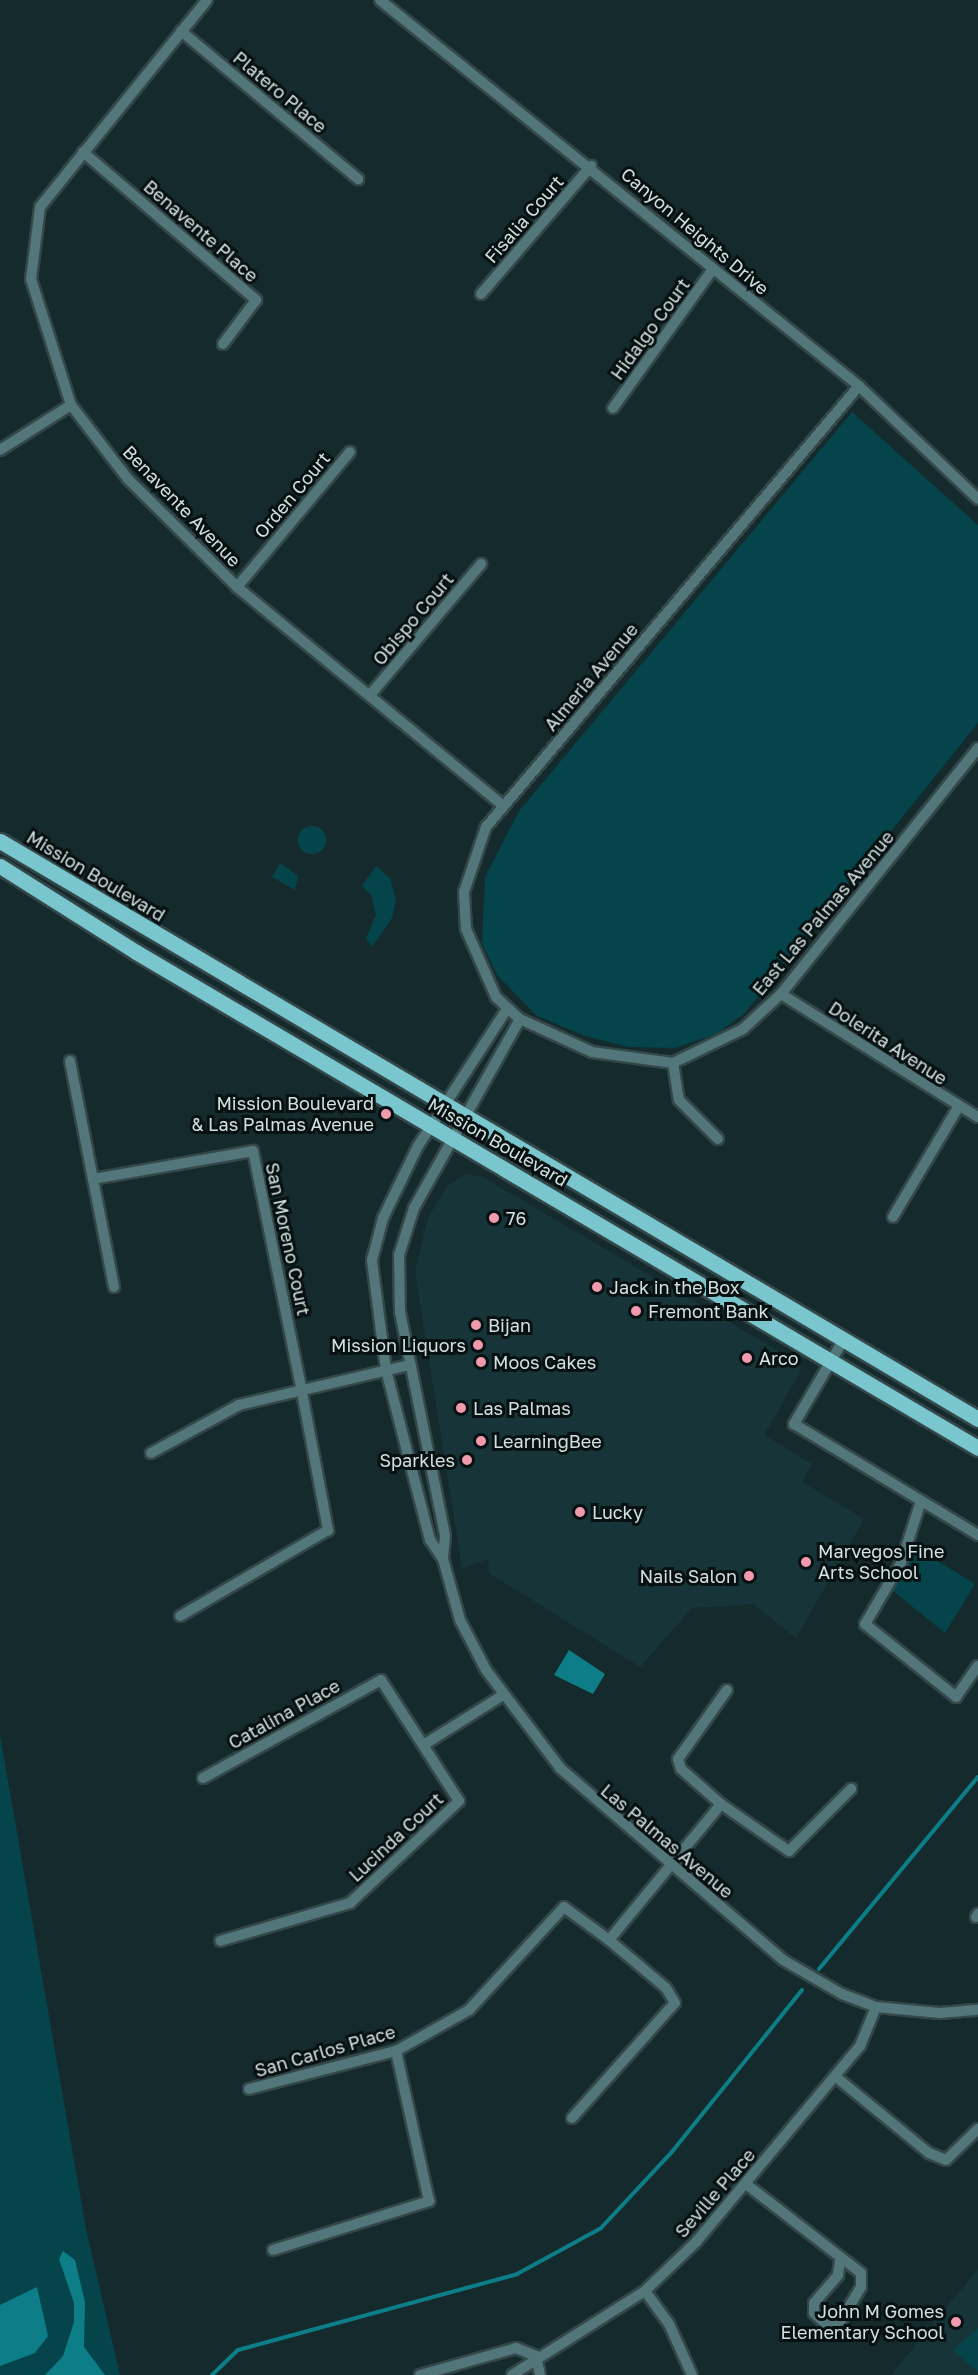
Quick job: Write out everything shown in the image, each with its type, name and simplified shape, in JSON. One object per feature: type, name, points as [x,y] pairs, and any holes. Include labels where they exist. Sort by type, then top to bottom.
[{"type":"main road","name":"Mission Boulevard","points":[[0,841],[978,1419]]},
{"type":"main road","name":"Mission Boulevard","points":[[0,866],[433,1126],[978,1448]]},
{"type":"street","name":"Benavente Avenue","points":[[207,0],[40,207],[32,279],[71,405],[128,479],[237,587],[504,806]]},
{"type":"street","name":"Canyon Heights Drive","points":[[381,0],[591,166],[713,269],[859,386],[978,499]]},
{"type":"street","name":"Platero Place","points":[[181,31],[358,179]]},
{"type":"street","name":"Benavente Place","points":[[83,152],[256,300],[223,344]]},
{"type":"street","name":"Fisalia Court","points":[[481,294],[591,166]]},
{"type":"street","name":"Hidalgo Court","points":[[613,408],[713,269]]},
{"type":"street","name":"Almeria Avenue","points":[[520,1020],[507,1009],[480,963],[463,908],[470,864],[486,827],[859,386]]},
{"type":"street","points":[[0,450],[71,405]]},
{"type":"street","name":"Orden Court","points":[[237,587],[350,452]]},
{"type":"street","name":"Obispo Court","points":[[370,695],[482,564]]},
{"type":"street","name":"East Las Palmas Avenue","points":[[673,1063],[743,1029],[781,994],[978,748]]},
{"type":"street","name":"Dolerita Avenue","points":[[781,994],[957,1109],[978,1117]]},
{"type":"street","points":[[446,1105],[507,1009]]},
{"type":"street","points":[[454,1138],[520,1020],[592,1052],[673,1063],[679,1100],[718,1139]]},
{"type":"street","points":[[70,1061],[114,1287]]},
{"type":"street","name":"Las Palmas Avenue","points":[[446,1105],[395,1191],[375,1243],[373,1292],[386,1370],[430,1540],[443,1559],[460,1620],[503,1695],[560,1768],[670,1866],[783,1960],[876,2007],[940,2013],[978,2010]]},
{"type":"street","points":[[893,1218],[957,1109]]},
{"type":"street","name":"Las Palmas Avenue","points":[[443,1559],[445,1536],[400,1312],[399,1255],[414,1208],[454,1138]]},
{"type":"street","name":"San Moreno Court","points":[[93,1179],[253,1151],[302,1387]]},
{"type":"street","points":[[844,1338],[794,1424],[978,1535]]},
{"type":"street","points":[[151,1453],[239,1405],[302,1387],[410,1365]]},
{"type":"street","points":[[180,1616],[328,1530],[302,1387]]},
{"type":"street","points":[[921,1501],[901,1563],[865,1624],[956,1697],[978,1666]]},
{"type":"street","name":"Lucinda Court","points":[[219,1941],[350,1903],[459,1801],[381,1680]]},
{"type":"street","name":"Catalina Place","points":[[204,1778],[381,1680]]},
{"type":"street","points":[[727,1690],[678,1759],[681,1769],[722,1804],[789,1851],[851,1789]]},
{"type":"street","points":[[424,1744],[503,1695]]},
{"type":"street","points":[[572,2118],[675,2003],[666,1988],[609,1940],[722,1804]]},
{"type":"street","name":"San Carlos Place","points":[[249,2090],[396,2051],[469,2010],[564,1907],[609,1940]]},
{"type":"street","name":"Seville Place","points":[[512,2375],[522,2372],[536,2356],[577,2338],[645,2291],[746,2184],[836,2077],[860,2046],[876,2007]]},
{"type":"street","points":[[273,2250],[429,2201],[396,2051]]},
{"type":"street","points":[[836,2077],[929,2153],[946,2160],[978,2129]]},
{"type":"street","points":[[746,2184],[840,2260],[859,2270],[861,2287],[841,2319],[827,2325],[813,2313],[814,2303],[838,2275],[840,2260]]},
{"type":"street","points":[[645,2291],[669,2324],[692,2375]]},
{"type":"street","points":[[420,2375],[516,2348],[536,2356],[540,2375]]},
{"type":"shaded area","points":[[852,412],[978,525],[978,723],[744,1014],[716,1034],[675,1048],[628,1047],[585,1036],[537,1016],[497,975],[482,944],[485,877],[519,811]]},
{"type":"shaded area","points":[[312,826],[322,830],[326,840],[322,850],[312,854],[302,850],[298,840],[302,830]]},
{"type":"shaded area","points":[[280,863],[298,876],[295,890],[272,877]]},
{"type":"shaded area","points":[[376,866],[390,878],[396,900],[392,918],[372,947],[366,938],[376,915],[371,895],[362,886]]},
{"type":"shaded area","points":[[467,1174],[483,1177],[799,1363],[800,1372],[764,1435],[812,1464],[802,1482],[864,1519],[796,1638],[753,1604],[692,1608],[640,1667],[489,1573],[488,1559],[462,1568],[415,1272],[428,1218],[447,1186]]},
{"type":"shaded area","points":[[908,1543],[975,1584],[945,1633],[888,1587]]},
{"type":"shaded area","points":[[569,1650],[605,1674],[593,1694],[554,1675]]},
{"type":"shaded area","points":[[0,1735],[86,2229],[120,2375],[0,2375]]},
{"type":"shaded area","points":[[63,2251],[75,2260],[85,2302],[84,2347],[105,2375],[45,2375],[63,2356],[74,2322],[74,2303],[59,2259]]},
{"type":"shaded area","name":"John M Gomes Elementary School","points":[[978,2269],[978,2375],[891,2375]]},
{"type":"shaded area","points":[[37,2287],[48,2336],[35,2353],[0,2366],[0,2305]]},
{"type":"shaded area","points":[[978,2328],[978,2372],[953,2350]]},
{"type":"waterway","points":[[819,1969],[978,1777]]},
{"type":"waterway","points":[[212,2375],[238,2350],[517,2274],[601,2228],[671,2153],[802,1990]]},
{"type":"place","name":"Mission Boulevard & Las Palmas Avenue","points":[[386,1114]]},
{"type":"place","name":"76","points":[[494,1218]]},
{"type":"place","name":"Jack in the Box","points":[[597,1287]]},
{"type":"place","name":"Fremont Bank","points":[[636,1311]]},
{"type":"place","name":"Bijan","points":[[476,1325]]},
{"type":"place","name":"Mission Liquors","points":[[478,1345]]},
{"type":"place","name":"Arco","points":[[747,1358]]},
{"type":"place","name":"Moos Cakes","points":[[481,1362]]},
{"type":"place","name":"Las Palmas","points":[[461,1408]]},
{"type":"place","name":"LearningBee","points":[[481,1441]]},
{"type":"place","name":"Sparkles","points":[[467,1460]]},
{"type":"place","name":"Lucky","points":[[580,1512]]},
{"type":"place","name":"Marvegos Fine Arts School","points":[[806,1562]]},
{"type":"place","name":"Nails Salon","points":[[749,1576]]},
{"type":"place","name":"John M Gomes Elementary School","points":[[956,2322]]}]
